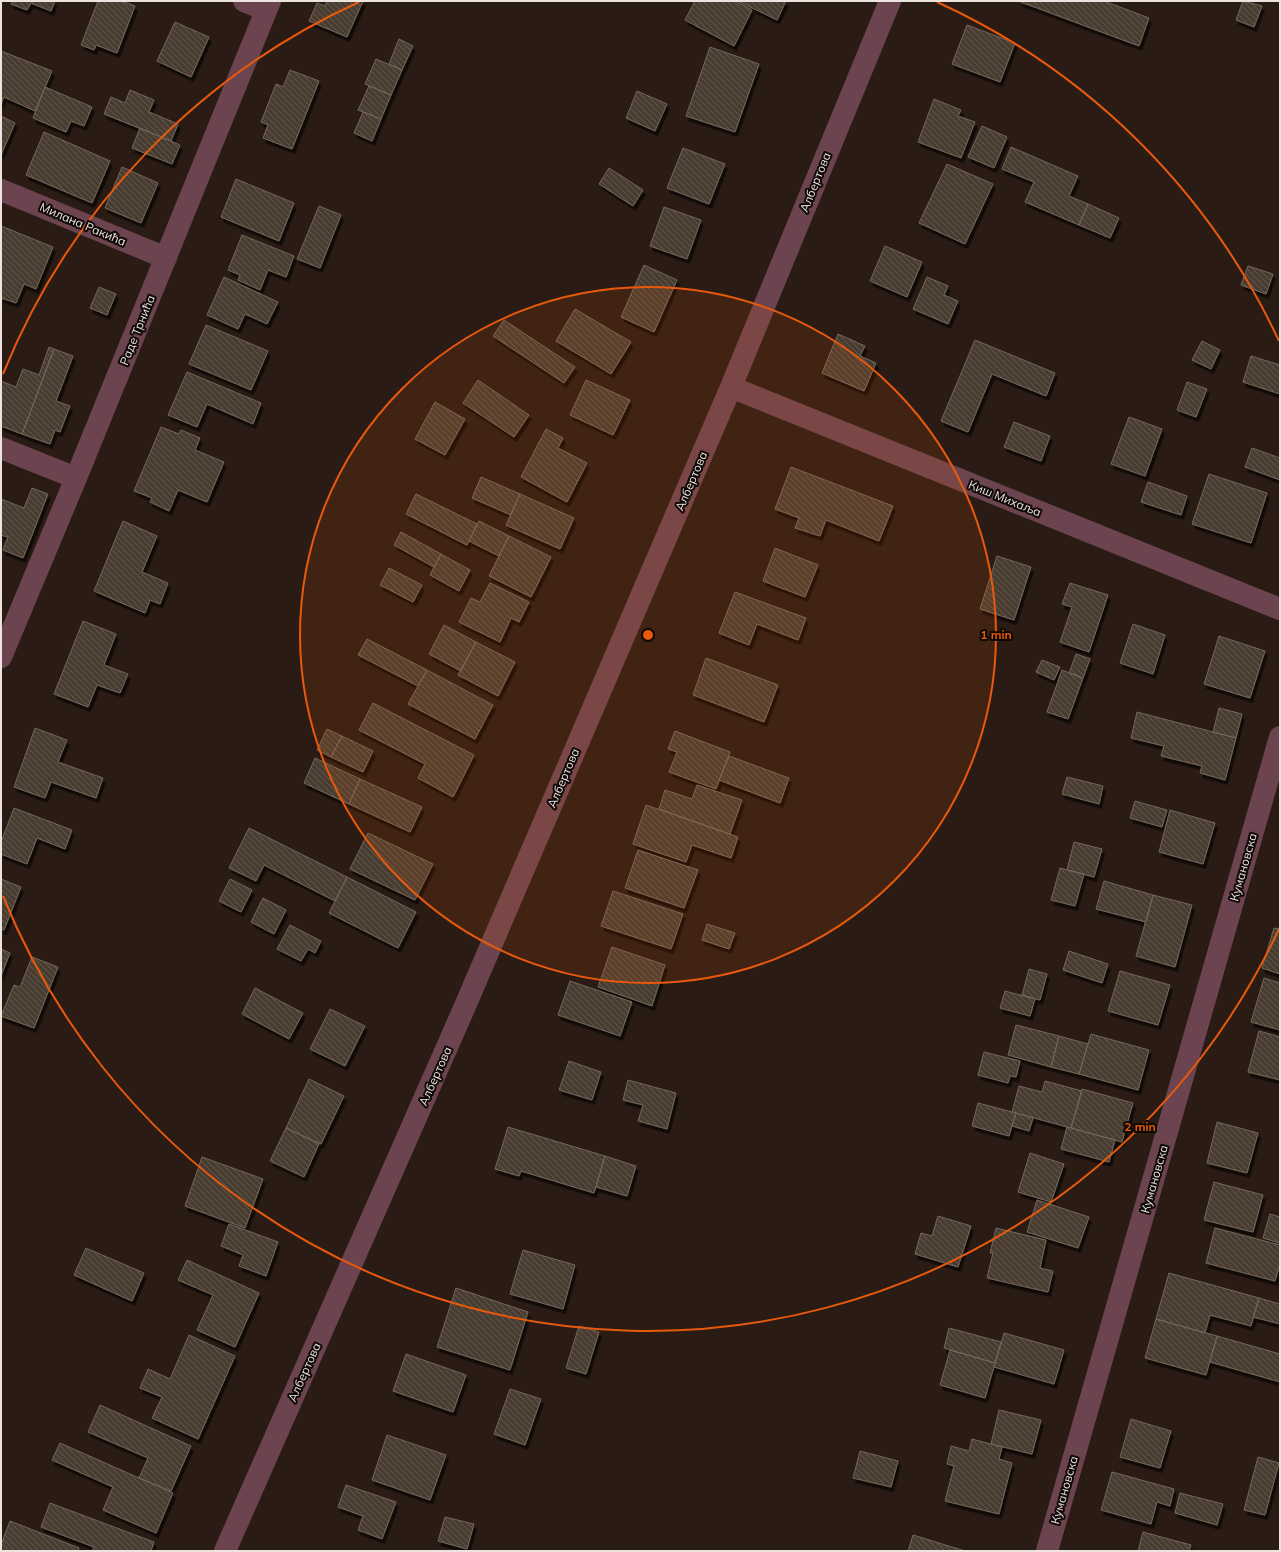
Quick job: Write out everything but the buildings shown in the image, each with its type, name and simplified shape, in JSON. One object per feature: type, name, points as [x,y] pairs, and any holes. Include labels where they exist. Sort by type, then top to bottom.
[{"type":"street","points":[[244,1],[268,6]]},
{"type":"street","name":"Албертова","points":[[225,1551],[462,1013],[731,387],[890,1]]},
{"type":"street","name":"Раде Трнића","points":[[1,657],[76,478],[268,6]]},
{"type":"street","name":"Милана Ракића","points":[[1,190],[166,258]]},
{"type":"street","name":"Киш Михаља","points":[[731,387],[1280,609]]},
{"type":"street","points":[[1,448],[76,478]]},
{"type":"street","name":"Кумановска","points":[[1047,1551],[1280,737]]}]
